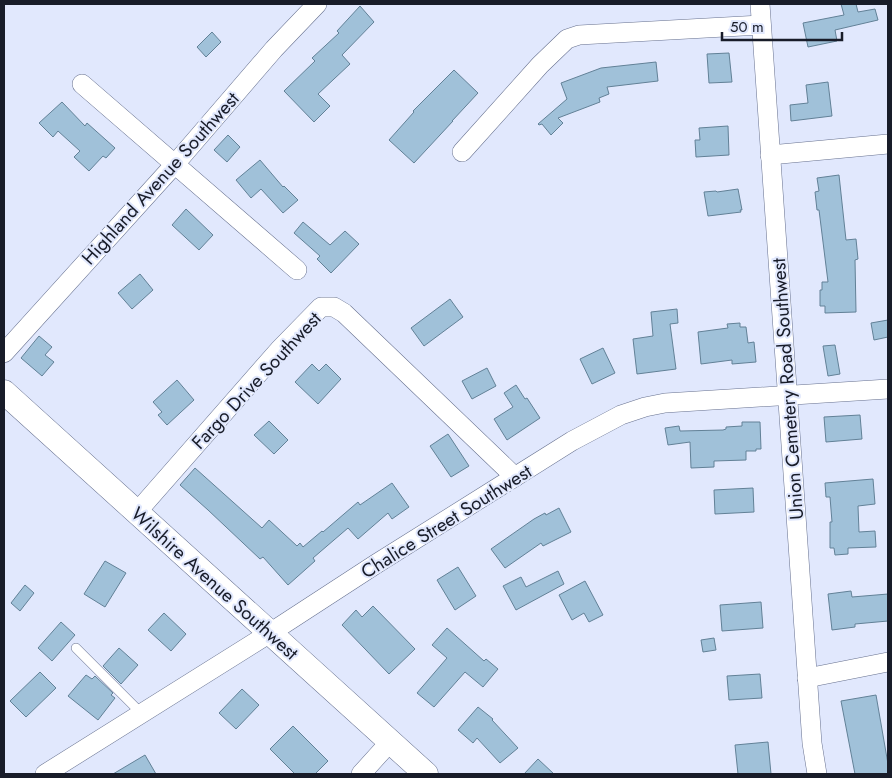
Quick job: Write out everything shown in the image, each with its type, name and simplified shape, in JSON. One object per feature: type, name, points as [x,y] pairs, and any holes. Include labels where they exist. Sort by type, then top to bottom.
[{"type":"street","name":"Highland Avenue Southwest","points":[[4,353],[175,164],[274,49],[317,4]]},
{"type":"street","name":"Union Cemetery Road Southwest","points":[[760,4],[807,678],[812,744],[817,774]]},
{"type":"street","points":[[462,152],[540,65],[567,39],[579,35],[761,25]]},
{"type":"street","points":[[82,84],[297,270]]},
{"type":"street","points":[[770,155],[888,144]]},
{"type":"street","name":"Fargo Drive Southwest","points":[[137,512],[279,350],[322,307],[334,307],[344,313],[515,477]]},
{"type":"street","name":"Chalice Street Southwest","points":[[45,774],[572,441],[621,415],[665,403],[888,389]]},
{"type":"street","name":"Wilshire Avenue Southwest","points":[[4,392],[426,774]]},
{"type":"street","points":[[807,678],[888,662]]},
{"type":"street","points":[[361,774],[390,742]]},
{"type":"lane","points":[[76,648],[142,714]]},
{"type":"building","points":[[841,4],[856,4],[858,12],[875,9],[878,20],[835,30],[837,41],[808,47],[803,23],[844,15]]},
{"type":"building","points":[[360,6],[374,22],[342,55],[350,64],[318,94],[330,106],[314,122],[284,91],[315,61],[312,58],[339,33],[337,31]]},
{"type":"building","points":[[212,32],[221,42],[206,57],[197,47]]},
{"type":"building","points":[[729,53],[732,82],[709,83],[707,54]]},
{"type":"building","points":[[656,62],[658,81],[607,87],[609,94],[599,98],[600,102],[558,118],[563,123],[551,135],[542,124],[538,124],[567,99],[561,83],[601,68]]},
{"type":"building","points":[[454,70],[478,93],[414,163],[389,140],[413,111]]},
{"type":"building","points":[[828,82],[832,116],[791,121],[790,105],[808,103],[806,85]]},
{"type":"building","points":[[62,102],[85,126],[87,123],[115,148],[106,158],[103,156],[89,171],[74,157],[80,151],[58,131],[53,137],[39,123]]},
{"type":"building","points":[[728,126],[729,155],[696,157],[695,140],[700,140],[699,128]]},
{"type":"building","points":[[228,135],[240,147],[227,162],[214,150]]},
{"type":"building","points":[[260,160],[283,187],[298,200],[283,213],[261,189],[251,198],[236,180]]},
{"type":"building","points":[[839,175],[846,240],[856,239],[858,259],[855,260],[856,312],[825,313],[825,306],[820,306],[820,290],[822,290],[822,282],[828,282],[815,192],[819,191],[817,178]]},
{"type":"building","points":[[738,189],[741,212],[708,216],[704,192]]},
{"type":"building","points":[[186,209],[213,235],[199,250],[172,225]]},
{"type":"building","points":[[303,222],[330,245],[345,231],[359,244],[331,273],[317,259],[320,256],[294,233]]},
{"type":"building","points":[[140,274],[153,290],[132,309],[118,293]]},
{"type":"building","points":[[450,299],[463,317],[424,346],[411,328]]},
{"type":"building","points":[[677,309],[678,323],[670,324],[676,369],[637,374],[633,339],[653,336],[651,312]]},
{"type":"building","points":[[888,320],[888,337],[874,340],[871,323]]},
{"type":"building","points":[[740,323],[740,327],[746,327],[748,343],[754,342],[756,362],[732,364],[732,360],[701,364],[698,332],[728,328],[727,324]]},
{"type":"building","points":[[39,336],[52,347],[45,355],[54,362],[42,376],[21,358]]},
{"type":"building","points":[[835,345],[840,374],[828,376],[823,346]]},
{"type":"building","points":[[603,348],[615,373],[592,384],[580,359]]},
{"type":"building","points":[[312,364],[319,371],[326,364],[341,379],[318,404],[295,382]]},
{"type":"building","points":[[487,368],[496,386],[472,399],[462,381]]},
{"type":"building","points":[[177,380],[194,400],[167,425],[158,415],[162,412],[153,402]]},
{"type":"building","points":[[516,385],[540,418],[507,440],[494,419],[513,407],[504,393]]},
{"type":"building","points":[[860,415],[862,439],[826,442],[824,417]]},
{"type":"building","points":[[269,421],[288,440],[274,454],[254,435]]},
{"type":"building","points":[[742,422],[760,422],[761,449],[746,451],[746,460],[714,461],[714,467],[691,468],[690,442],[668,445],[665,428],[679,426],[680,431],[723,430],[726,427],[742,426]]},
{"type":"building","points":[[448,434],[469,466],[451,477],[430,446]]},
{"type":"building","points":[[195,468],[262,528],[269,520],[297,546],[300,543],[303,547],[358,502],[360,505],[392,483],[409,507],[392,519],[388,513],[358,539],[348,528],[313,558],[315,561],[288,585],[263,557],[260,559],[180,485]]},
{"type":"building","points":[[873,479],[875,504],[858,506],[859,532],[875,531],[876,547],[848,548],[848,554],[835,555],[834,548],[830,548],[830,522],[832,522],[830,497],[826,497],[825,483]]},
{"type":"building","points":[[753,488],[754,512],[715,514],[714,490]]},
{"type":"building","points":[[559,508],[571,532],[543,546],[541,543],[505,568],[491,549],[534,519]]},
{"type":"building","points":[[105,561],[126,573],[105,607],[84,594]]},
{"type":"building","points":[[458,567],[476,596],[455,610],[437,580]]},
{"type":"building","points":[[558,571],[564,584],[516,610],[503,586],[521,577],[526,587]]},
{"type":"building","points":[[585,581],[603,615],[589,622],[584,613],[572,620],[559,595]]},
{"type":"building","points":[[25,585],[34,593],[20,611],[11,603]]},
{"type":"building","points":[[851,591],[852,597],[888,594],[888,621],[855,624],[855,627],[832,630],[828,594]]},
{"type":"building","points":[[761,602],[763,628],[722,631],[720,605]]},
{"type":"building","points":[[373,606],[415,649],[389,674],[342,625],[356,610],[362,617]]},
{"type":"building","points":[[164,613],[186,634],[171,651],[148,630]]},
{"type":"building","points":[[61,622],[75,635],[52,661],[38,648]]},
{"type":"building","points":[[447,628],[484,661],[486,659],[498,669],[483,687],[465,672],[434,707],[417,693],[447,658],[432,645]]},
{"type":"building","points":[[714,638],[716,650],[703,652],[701,640]]},
{"type":"building","points":[[119,648],[138,665],[121,684],[103,666]]},
{"type":"building","points":[[40,672],[56,688],[26,717],[10,701]]},
{"type":"building","points":[[760,674],[762,698],[729,700],[727,676]]},
{"type":"building","points":[[86,675],[92,679],[95,676],[113,693],[111,695],[115,698],[98,720],[68,696]]},
{"type":"building","points":[[242,689],[259,705],[236,729],[219,713]]},
{"type":"building","points":[[876,695],[888,764],[888,774],[855,774],[841,701]]},
{"type":"building","points":[[478,707],[493,719],[518,748],[500,763],[477,738],[473,743],[458,730]]},
{"type":"building","points":[[293,726],[328,761],[315,774],[295,774],[270,749]]},
{"type":"building","points":[[768,742],[771,774],[738,774],[735,745]]},
{"type":"building","points":[[145,755],[156,774],[113,774]]},
{"type":"building","points":[[538,759],[554,774],[524,774]]}]
